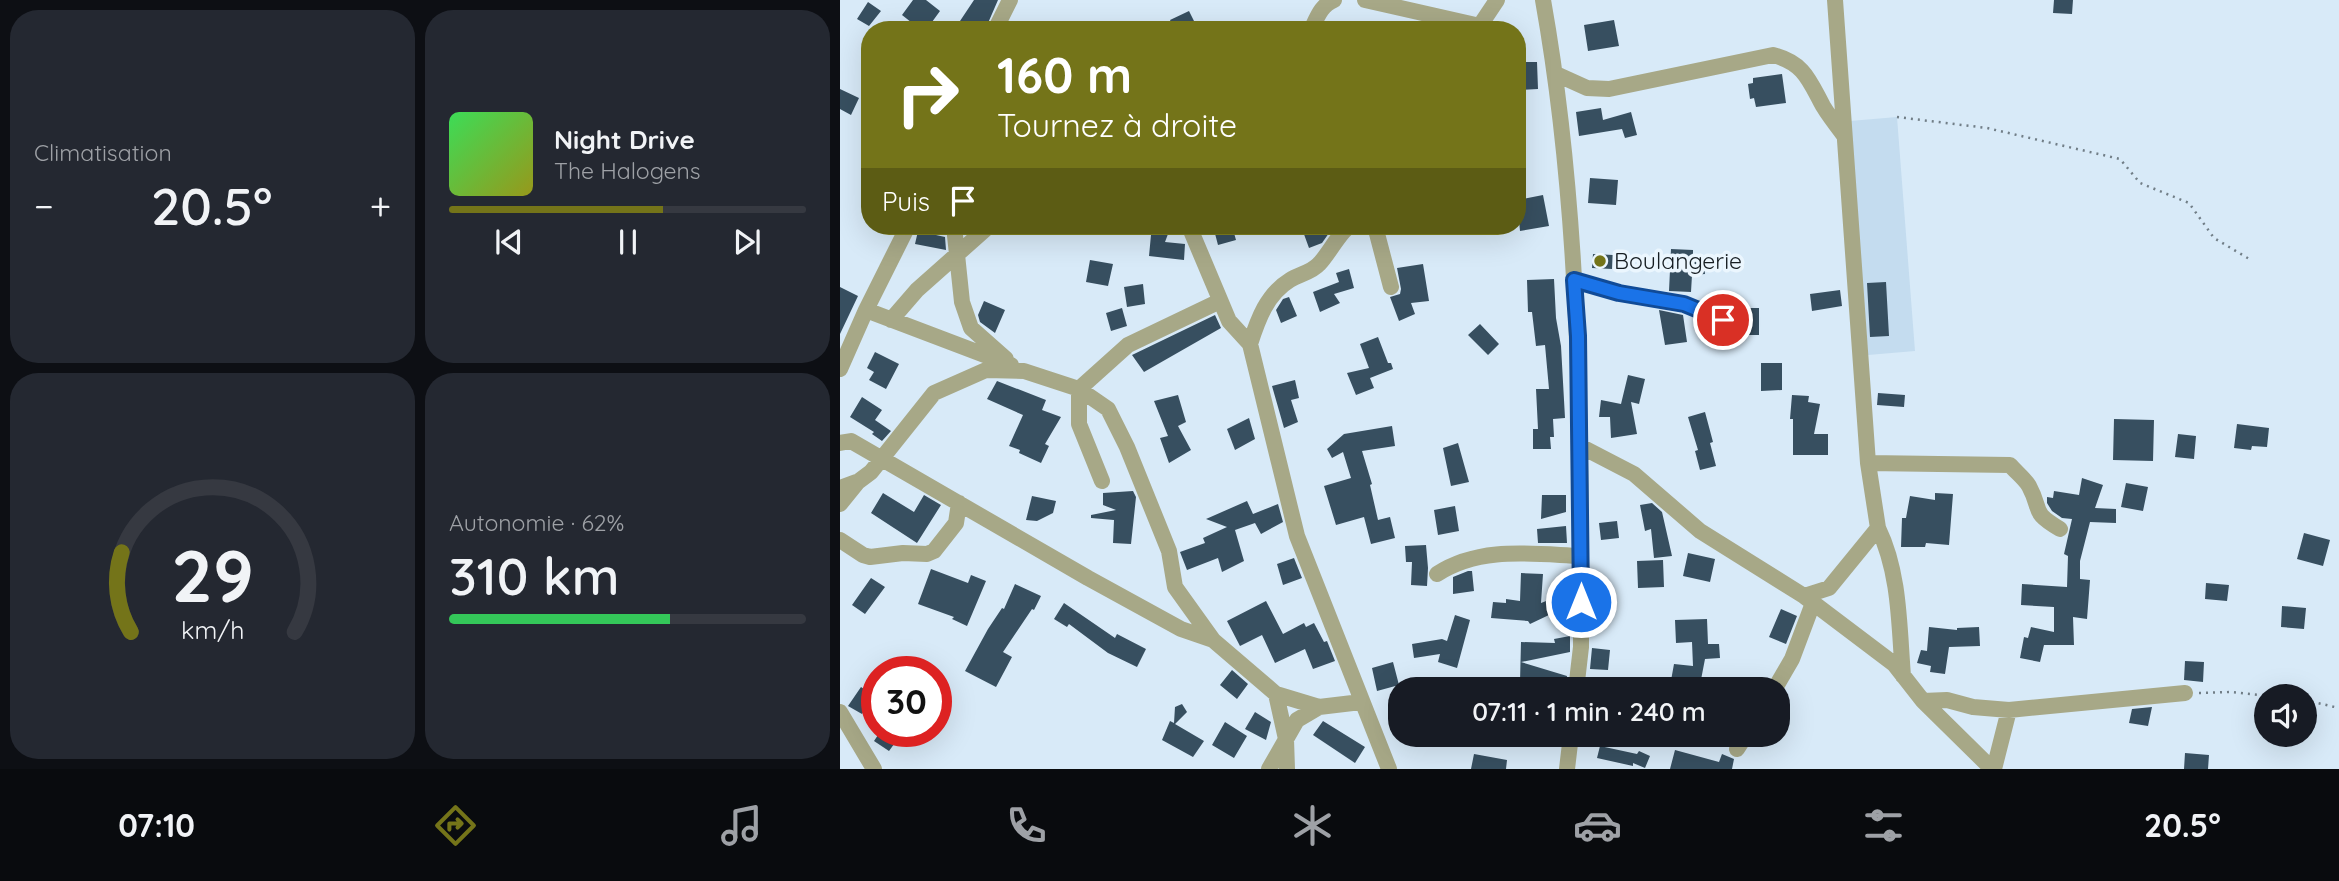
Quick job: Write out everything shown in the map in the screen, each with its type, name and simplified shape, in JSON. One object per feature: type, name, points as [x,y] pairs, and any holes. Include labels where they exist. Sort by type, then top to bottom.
[{"type":"street","points":[[1000,21],[1010,0]]},
{"type":"street","points":[[1316,21],[1320,12],[1334,0]]},
{"type":"street","points":[[1365,0],[1450,21]]},
{"type":"street","points":[[1484,21],[1497,0]]},
{"type":"street","points":[[1543,0],[1556,74],[1578,336],[1581,647],[1578,677]]},
{"type":"street","points":[[1835,0],[1868,463],[1878,528],[1888,550],[1899,618],[1903,676]]},
{"type":"street","points":[[1556,74],[1587,88],[1609,89],[1773,54],[1788,59],[1812,82],[1844,137]]},
{"type":"street","points":[[840,369],[904,235]]},
{"type":"street","points":[[955,235],[962,302],[971,328],[1020,369]]},
{"type":"street","points":[[891,320],[917,290],[979,235]]},
{"type":"street","points":[[1193,235],[1229,321],[1250,344],[1297,536],[1390,769]]},
{"type":"street","points":[[1250,344],[1268,301],[1288,281],[1317,267],[1340,235]]},
{"type":"street","points":[[1377,235],[1391,287]]},
{"type":"street","points":[[1574,280],[1619,293],[1684,304],[1723,320]]},
{"type":"street","points":[[1102,481],[1079,424],[1079,389],[1128,345],[1220,302]]},
{"type":"street","points":[[866,310],[1079,389],[1108,409],[1127,447],[1169,551],[1175,587],[1213,640],[1276,694],[1319,707],[1362,702]]},
{"type":"street","points":[[840,504],[859,481],[871,472],[934,393],[986,370],[1020,369]]},
{"type":"street","points":[[840,426],[845,442],[881,459],[1181,629],[1213,640]]},
{"type":"street","points":[[1580,446],[1634,474],[1700,531],[1808,599],[1895,664],[1923,701],[1993,769],[2009,710]]},
{"type":"street","points":[[1868,463],[2010,465],[2029,486],[2036,510],[2043,519],[2060,529]]},
{"type":"street","points":[[840,488],[859,481]]},
{"type":"street","points":[[840,540],[870,557],[903,553],[927,554],[934,551],[957,523],[959,503]]},
{"type":"street","points":[[1782,677],[1793,659],[1808,599],[1829,588],[1878,528]]},
{"type":"street","points":[[1437,574],[1454,563],[1496,553],[1581,556]]},
{"type":"street","points":[[1923,701],[1947,700],[1973,707],[2009,710],[2185,693]]},
{"type":"street","points":[[1276,694],[1286,739],[1287,769]]},
{"type":"street","points":[[1269,769],[1297,720],[1319,707]]},
{"type":"street","points":[[840,712],[874,769]]},
{"type":"street","points":[[1567,769],[1570,747]]},
{"type":"path","points":[[1897,117],[1987,128],[2120,159],[2140,183],[2189,203],[2214,238],[2251,260]]},
{"type":"path","points":[[2185,693],[2254,694]]},
{"type":"path","points":[[2317,703],[2339,708]]},
{"type":"shaded area","points":[[1897,117],[1915,351],[1868,355],[1850,121]]},
{"type":"building","points":[[913,0],[926,0],[940,11],[933,21],[910,21],[902,15]]},
{"type":"building","points":[[974,0],[998,0],[989,21],[960,21]]},
{"type":"building","points":[[2054,0],[2073,0],[2072,14],[2053,13]]},
{"type":"building","points":[[868,2],[881,11],[873,21],[857,19]]},
{"type":"building","points":[[1189,11],[1194,21],[1170,21]]},
{"type":"building","points":[[1614,20],[1619,46],[1588,51],[1584,25]]},
{"type":"building","points":[[1526,62],[1537,62],[1538,89],[1526,90]]},
{"type":"building","points":[[1782,74],[1786,103],[1756,107],[1754,98],[1750,99],[1748,84],[1753,83],[1753,78]]},
{"type":"building","points":[[840,89],[859,98],[851,115],[840,109]]},
{"type":"building","points":[[1601,108],[1603,120],[1631,112],[1637,135],[1625,138],[1622,129],[1579,136],[1576,112]]},
{"type":"building","points":[[1590,178],[1618,180],[1616,205],[1588,203]]},
{"type":"building","points":[[1543,195],[1549,226],[1526,230],[1526,198]]},
{"type":"building","points":[[917,235],[936,235],[945,237],[946,250],[915,244]]},
{"type":"building","points":[[1151,235],[1168,235],[1165,242],[1185,244],[1184,260],[1149,256]]},
{"type":"building","points":[[1215,235],[1235,235],[1236,240],[1218,245]]},
{"type":"building","points":[[1304,235],[1328,235],[1322,243],[1309,248]]},
{"type":"building","points":[[1671,249],[1693,250],[1693,259],[1703,258],[1705,274],[1692,275],[1691,292],[1669,291]]},
{"type":"building","points":[[1593,254],[1613,255],[1612,269],[1592,268]]},
{"type":"building","points":[[1090,260],[1113,264],[1108,286],[1086,282]]},
{"type":"building","points":[[1423,264],[1429,301],[1411,303],[1415,314],[1399,321],[1390,297],[1400,294],[1397,268]]},
{"type":"building","points":[[1349,269],[1354,288],[1334,294],[1340,303],[1320,312],[1313,292],[1339,282],[1336,273]]},
{"type":"building","points":[[1554,279],[1565,418],[1553,419],[1554,437],[1550,437],[1551,449],[1533,449],[1533,429],[1538,429],[1536,389],[1549,389],[1545,345],[1536,346],[1532,312],[1528,312],[1527,280]]},
{"type":"building","points":[[1886,282],[1889,336],[1870,337],[1867,283]]},
{"type":"building","points":[[1143,284],[1145,304],[1127,307],[1124,287]]},
{"type":"building","points":[[840,287],[858,296],[840,334]]},
{"type":"building","points":[[1840,290],[1842,306],[1812,311],[1810,294]]},
{"type":"building","points":[[1289,297],[1297,316],[1281,323],[1276,310],[1283,299]]},
{"type":"building","points":[[984,301],[1005,310],[995,333],[980,322],[978,315]]},
{"type":"building","points":[[1122,308],[1127,326],[1111,331],[1106,313]]},
{"type":"building","points":[[1733,308],[1759,308],[1759,335],[1733,335]]},
{"type":"building","points":[[1659,310],[1683,315],[1687,342],[1665,345]]},
{"type":"building","points":[[1215,315],[1221,328],[1144,372],[1132,355]]},
{"type":"building","points":[[1480,324],[1499,344],[1488,355],[1468,335]]},
{"type":"building","points":[[1378,337],[1393,369],[1370,378],[1374,388],[1356,395],[1347,373],[1369,368],[1360,344]]},
{"type":"building","points":[[875,352],[899,364],[886,389],[869,380],[874,372],[867,368]]},
{"type":"building","points":[[1761,363],[1782,363],[1782,390],[1761,391]]},
{"type":"building","points":[[1628,375],[1645,379],[1639,404],[1631,402],[1637,434],[1611,438],[1610,417],[1599,417],[1601,400],[1621,404]]},
{"type":"building","points":[[1295,380],[1299,398],[1291,400],[1298,422],[1284,428],[1272,386]]},
{"type":"building","points":[[997,381],[1046,400],[1042,410],[1061,417],[1045,444],[1049,446],[1041,463],[1009,446],[1023,415],[987,399]]},
{"type":"building","points":[[1878,393],[1905,395],[1904,407],[1877,405]]},
{"type":"building","points":[[1178,395],[1186,422],[1178,426],[1191,450],[1169,463],[1160,438],[1168,436],[1154,401]]},
{"type":"building","points":[[1792,395],[1809,396],[1808,402],[1820,404],[1814,434],[1828,434],[1828,455],[1793,455],[1793,419],[1790,419]]},
{"type":"building","points":[[862,397],[882,410],[875,420],[891,431],[882,441],[872,434],[874,432],[850,417]]},
{"type":"building","points":[[1705,412],[1716,466],[1700,470],[1695,451],[1698,450],[1688,417]]},
{"type":"building","points":[[1249,418],[1255,439],[1235,450],[1227,429]]},
{"type":"building","points":[[2114,419],[2154,420],[2153,461],[2113,460]]},
{"type":"building","points":[[2237,424],[2269,428],[2267,447],[2252,446],[2251,450],[2234,448]]},
{"type":"building","points":[[1392,426],[1395,446],[1362,451],[1372,484],[1370,485],[1378,520],[1390,517],[1395,538],[1371,544],[1364,517],[1336,525],[1324,486],[1351,478],[1343,452],[1332,458],[1327,449],[1344,434]]},
{"type":"building","points":[[2178,434],[2196,436],[2194,459],[2175,457]]},
{"type":"building","points":[[1458,443],[1469,482],[1451,486],[1443,448]]},
{"type":"building","points":[[2082,478],[2103,485],[2095,508],[2116,509],[2116,523],[2090,522],[2080,561],[2080,579],[2090,580],[2087,619],[2073,617],[2074,645],[2044,645],[2040,662],[2020,658],[2024,637],[2028,638],[2031,627],[2054,632],[2054,607],[2021,605],[2022,584],[2067,587],[2068,556],[2064,554],[2072,519],[2062,518],[2052,511],[2047,497],[2053,498],[2054,491],[2079,495]]},
{"type":"building","points":[[2126,483],[2148,487],[2143,511],[2121,507]]},
{"type":"building","points":[[1133,491],[1136,497],[1131,544],[1113,543],[1114,520],[1091,518],[1091,515],[1116,510],[1103,505],[1103,493]]},
{"type":"building","points":[[883,493],[914,512],[924,495],[941,505],[917,543],[871,513]]},
{"type":"building","points":[[1935,493],[1953,494],[1949,545],[1926,543],[1925,547],[1901,547],[1902,518],[1906,518],[1910,496],[1935,500]]},
{"type":"building","points":[[1542,495],[1566,495],[1566,512],[1541,519]]},
{"type":"building","points":[[1032,496],[1056,501],[1053,513],[1037,521],[1026,520]]},
{"type":"building","points":[[1247,501],[1253,514],[1278,504],[1283,522],[1261,534],[1255,523],[1235,530],[1244,561],[1222,572],[1218,558],[1187,570],[1180,552],[1205,543],[1203,538],[1227,527],[1206,519]]},
{"type":"building","points":[[1652,503],[1662,512],[1672,556],[1654,558],[1651,529],[1645,531],[1640,505]]},
{"type":"building","points":[[1455,506],[1459,531],[1438,535],[1434,510]]},
{"type":"building","points":[[1617,521],[1619,538],[1601,540],[1599,523]]},
{"type":"building","points":[[1566,526],[1567,543],[1538,543],[1537,529]]},
{"type":"building","points":[[2304,533],[2330,540],[2323,566],[2297,559]]},
{"type":"building","points":[[1426,545],[1427,586],[1411,585],[1412,562],[1406,562],[1405,546]]},
{"type":"building","points":[[1688,553],[1715,559],[1710,582],[1683,576]]},
{"type":"building","points":[[1294,558],[1302,578],[1283,585],[1277,564]]},
{"type":"building","points":[[1663,560],[1664,587],[1638,588],[1637,561]]},
{"type":"building","points":[[931,569],[968,583],[971,575],[986,581],[967,626],[952,619],[954,617],[918,604]]},
{"type":"building","points":[[1472,571],[1474,591],[1453,594],[1453,577]]},
{"type":"building","points":[[1521,573],[1543,574],[1541,603],[1570,592],[1570,605],[1530,624],[1528,621],[1491,618],[1493,602],[1506,603],[1506,599],[1520,601]]},
{"type":"building","points":[[871,578],[885,587],[865,614],[852,605]]},
{"type":"building","points":[[2206,583],[2229,585],[2227,601],[2205,599]]},
{"type":"building","points":[[1015,584],[1041,596],[1003,652],[1012,657],[996,687],[965,671],[988,629],[1002,608],[1004,609]]},
{"type":"building","points":[[1266,601],[1283,634],[1304,623],[1306,627],[1314,623],[1324,642],[1327,641],[1335,661],[1313,669],[1305,649],[1275,663],[1262,635],[1240,646],[1227,621]]},
{"type":"building","points":[[1064,603],[1115,638],[1117,634],[1146,649],[1137,667],[1108,653],[1069,624],[1067,627],[1054,619]]},
{"type":"building","points":[[2282,606],[2306,608],[2304,629],[2281,627]]},
{"type":"building","points":[[1781,609],[1797,616],[1786,644],[1769,637]]},
{"type":"building","points":[[1455,615],[1470,620],[1457,668],[1438,662],[1440,654],[1414,658],[1412,644],[1442,639],[1447,641]]},
{"type":"building","points":[[1707,619],[1708,644],[1719,644],[1720,658],[1705,659],[1702,677],[1672,677],[1674,664],[1693,666],[1692,642],[1676,643],[1675,620]]},
{"type":"building","points":[[1929,627],[1957,630],[1979,627],[1980,646],[1949,647],[1945,674],[1930,672],[1931,666],[1917,663],[1921,650],[1927,651]]},
{"type":"building","points":[[1570,636],[1570,652],[1521,662],[1567,677],[1520,677],[1521,642],[1555,643],[1554,639]]},
{"type":"building","points":[[1592,648],[1610,650],[1608,670],[1590,669]]},
{"type":"building","points":[[2185,661],[2204,662],[2203,682],[2184,680]]},
{"type":"building","points":[[1393,662],[1397,677],[1388,677],[1388,688],[1377,691],[1372,668]]},
{"type":"building","points":[[1232,670],[1248,684],[1237,699],[1220,685]]},
{"type":"building","points":[[861,687],[861,713],[848,706]]},
{"type":"building","points":[[1182,704],[1187,712],[1175,724],[1204,741],[1193,757],[1162,740],[1170,721],[1174,723],[1175,707]]},
{"type":"building","points":[[2152,707],[2148,726],[2129,723],[2132,709]]},
{"type":"building","points":[[1255,712],[1271,722],[1266,740],[1245,729]]},
{"type":"building","points":[[1323,721],[1365,747],[1355,763],[1313,735]]},
{"type":"building","points":[[1225,722],[1247,736],[1234,758],[1212,745]]},
{"type":"building","points":[[1600,747],[1637,754],[1639,751],[1650,756],[1645,768],[1633,763],[1633,766],[1597,758]]},
{"type":"building","points":[[1675,750],[1719,762],[1722,754],[1734,759],[1732,769],[1670,769]]},
{"type":"building","points":[[2185,753],[2209,755],[2208,769],[2184,769]]},
{"type":"building","points":[[1474,754],[1507,760],[1506,769],[1471,769]]},
{"type":"place","name":"Boulangerie","points":[[1600,261]]},
{"type":"route","points":[[1581,602],[1578,336],[1574,280],[1619,293],[1684,304],[1723,320]]}]
